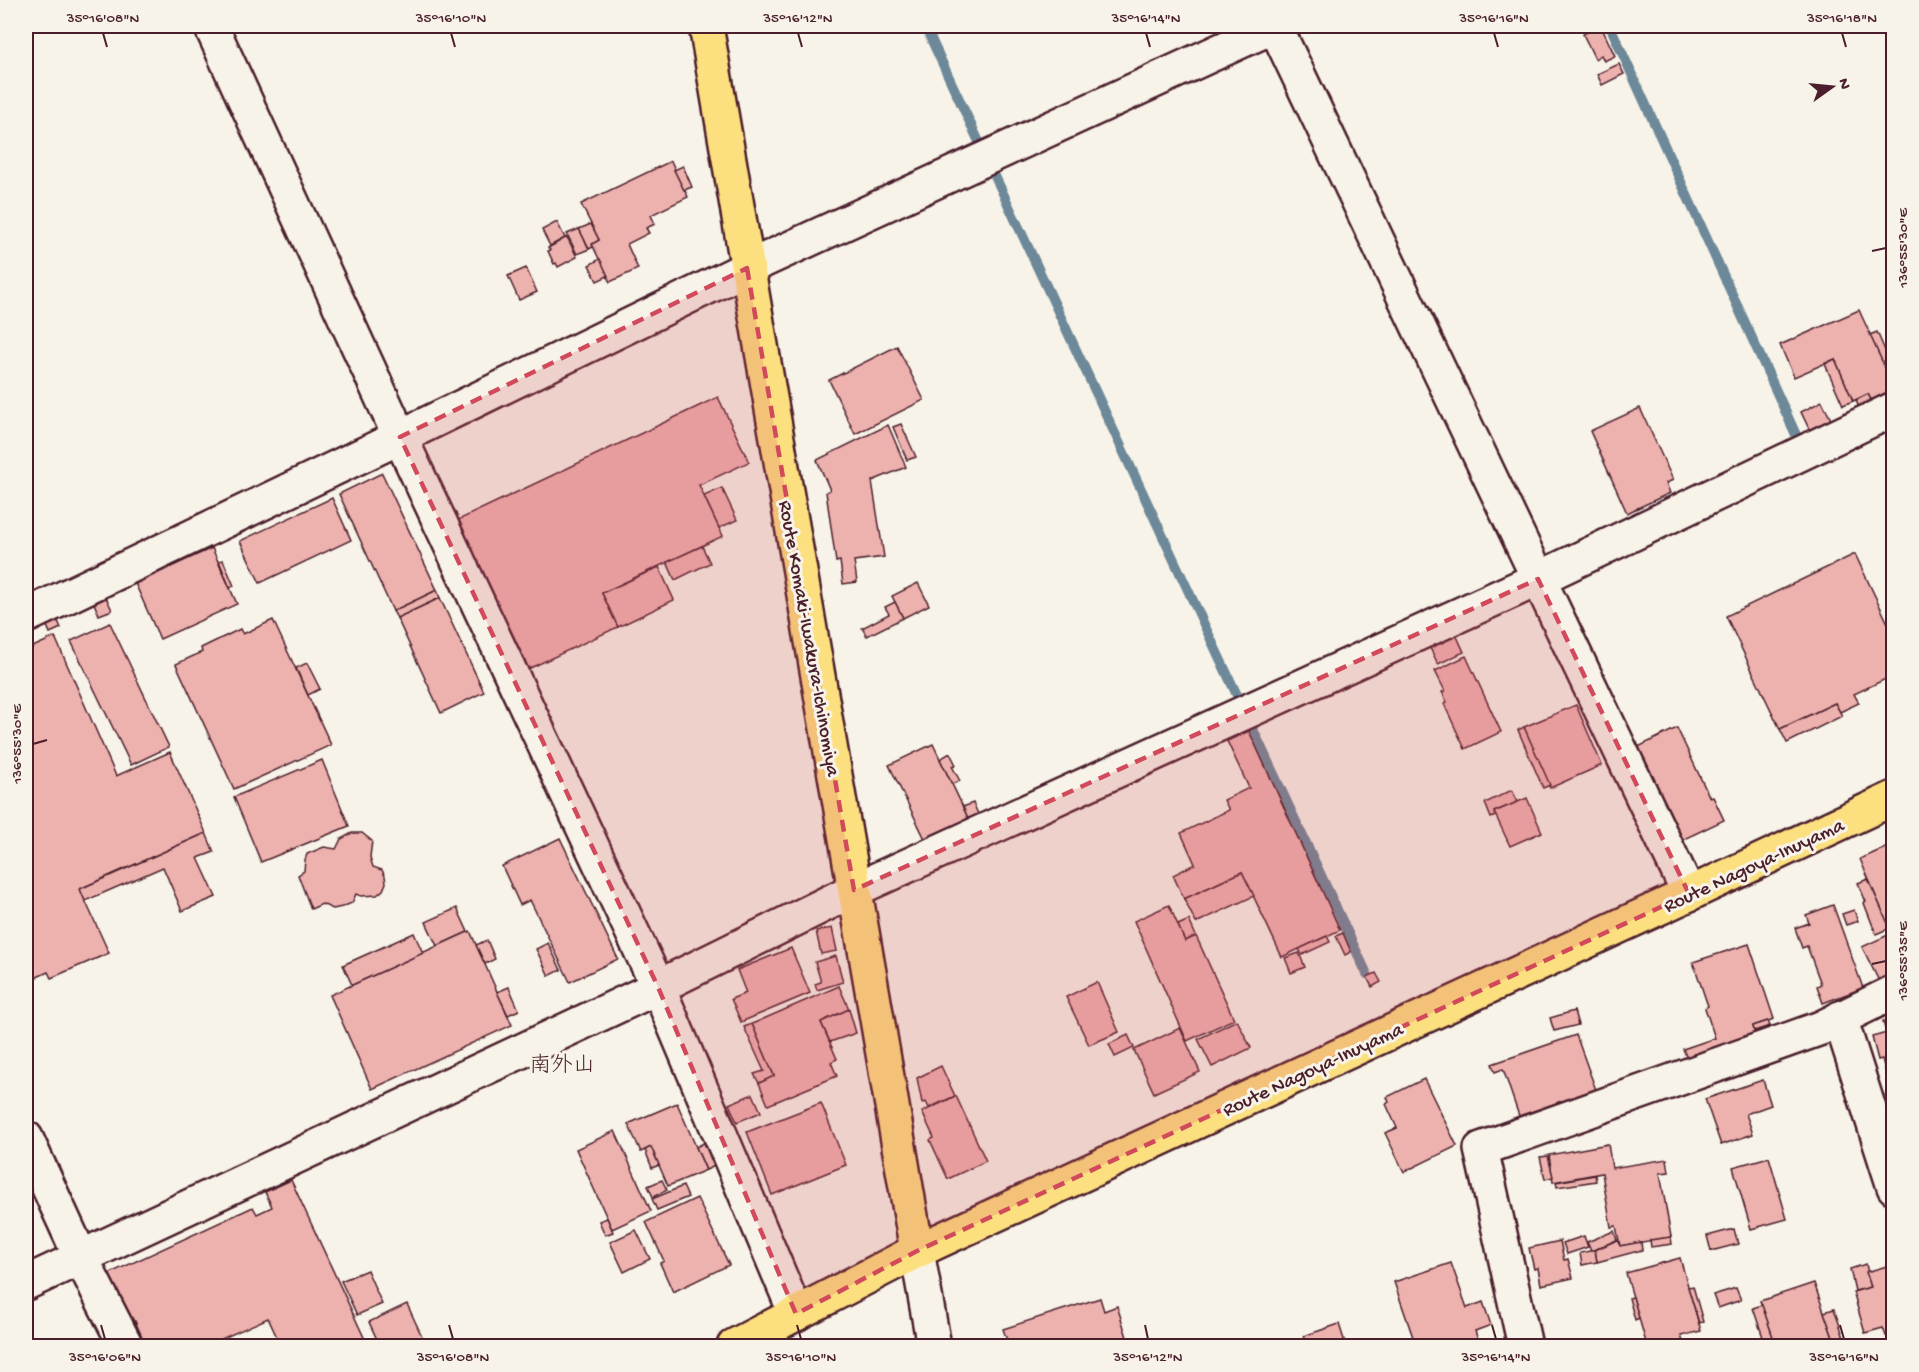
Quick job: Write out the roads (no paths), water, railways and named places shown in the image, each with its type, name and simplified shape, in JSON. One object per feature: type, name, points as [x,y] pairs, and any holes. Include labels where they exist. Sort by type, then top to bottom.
[{"type":"main road","name":"Route Komaki-Iwakura-Ichinomiya","points":[[706,26],[917,1251]]},
{"type":"main road","name":"Route Nagoya-Inuyama","points":[[734,1347],[917,1251],[1893,798]]},
{"type":"street","points":[[211,26],[400,437],[658,987],[795,1314]]},
{"type":"street","points":[[26,616],[747,268],[1275,26],[1689,894]]},
{"type":"street","points":[[26,1283],[658,987],[854,890],[1538,579],[1893,409]]},
{"type":"street","points":[[1525,1347],[1481,1149],[1821,1028],[1893,992]]},
{"type":"street","points":[[1840,1018],[1893,1187]]},
{"type":"street","points":[[26,1138],[81,1258],[126,1347]]},
{"type":"street","points":[[917,1251],[933,1347]]},
{"type":"waterway","points":[[925,26],[1367,974]]},
{"type":"waterway","points":[[1610,26],[1797,437]]},
{"type":"district","name":"南外山","points":[[562,1063]]}]
